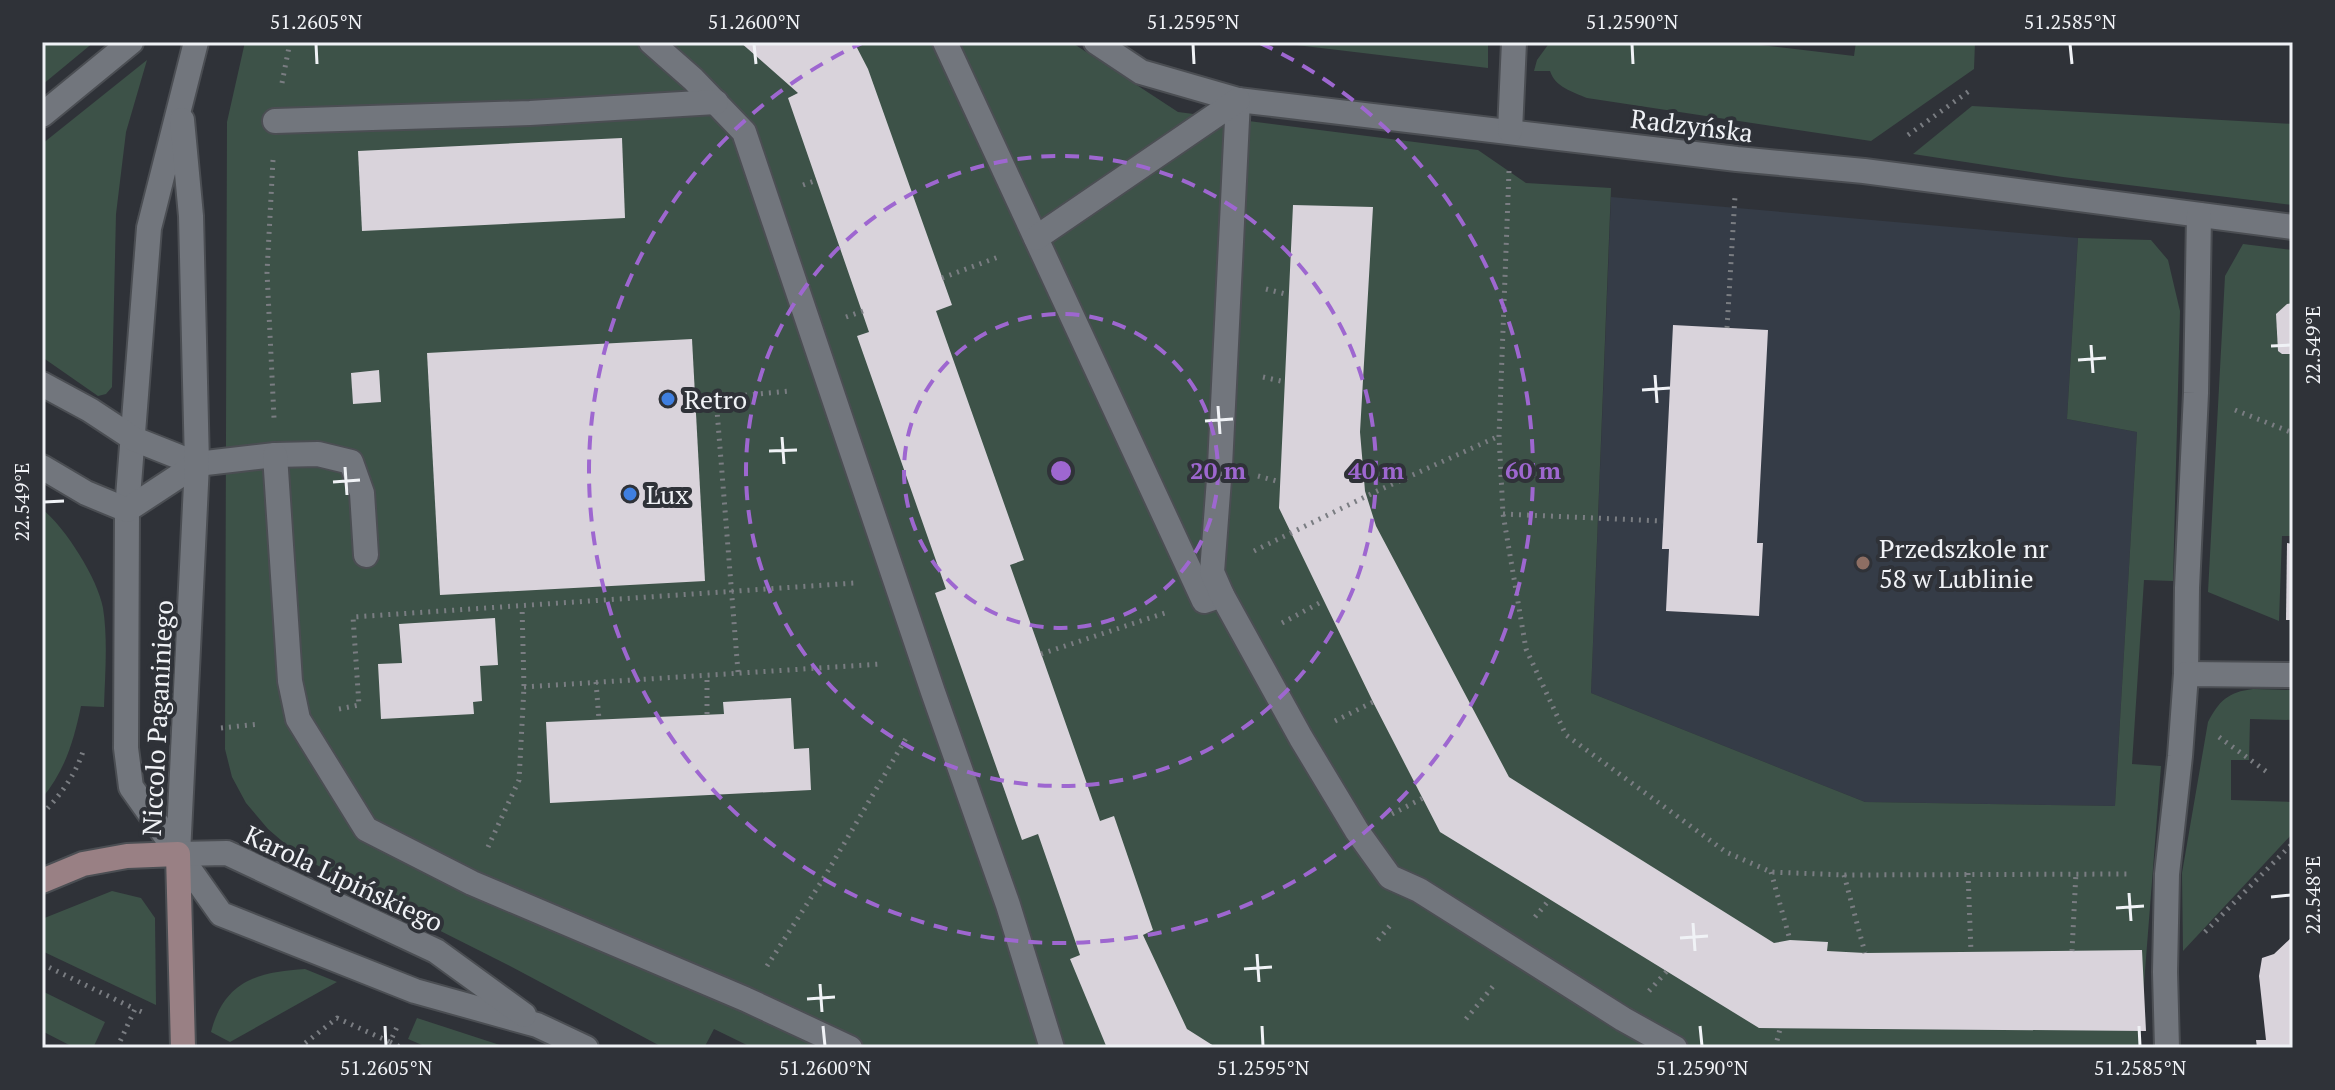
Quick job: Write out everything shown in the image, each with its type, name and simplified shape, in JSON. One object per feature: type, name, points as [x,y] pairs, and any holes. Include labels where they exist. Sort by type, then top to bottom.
[{"type":"main road","points":[[42,881],[83,864],[127,856],[178,854],[183,1048]]},
{"type":"street","points":[[42,115],[131,42]]},
{"type":"street","name":"Niccolo Paganiniego","points":[[178,854],[131,787],[126,748],[127,510],[149,228],[196,42]]},
{"type":"street","points":[[651,42],[744,132],[1008,905],[1052,1048]]},
{"type":"street","points":[[945,42],[1036,238],[1213,598],[1357,831],[1390,877],[1419,890],[1623,1019],[1675,1048]]},
{"type":"street","name":"Radzyńska","points":[[1096,42],[1141,72],[1238,100],[1864,171],[2293,227]]},
{"type":"street","points":[[1510,131],[1514,42]]},
{"type":"street","name":"Niccolo Paganiniego","points":[[178,854],[197,464],[191,216],[180,97]]},
{"type":"street","points":[[1036,238],[1238,100]]},
{"type":"street","points":[[1213,598],[1238,100]]},
{"type":"street","points":[[275,121],[530,113],[716,102]]},
{"type":"street","points":[[2167,1048],[2167,874],[2186,674],[2199,215]]},
{"type":"street","points":[[42,384],[134,439],[197,464]]},
{"type":"street","points":[[42,467],[86,493],[127,510],[197,464],[275,455],[318,454],[351,462],[362,493],[366,555]]},
{"type":"street","points":[[275,455],[290,681],[298,719],[366,829],[472,883],[745,999],[850,1048]]},
{"type":"street","points":[[2186,674],[2293,675]]},
{"type":"street","name":"Karola Lipińskiego","points":[[178,854],[227,853],[436,951],[537,1025]]},
{"type":"street","name":"Karola Lipińskiego","points":[[178,854],[221,914],[415,991],[537,1025],[586,1048]]},
{"type":"path","points":[[275,455],[267,272],[275,121],[290,42]]},
{"type":"path","points":[[1908,136],[1972,89]]},
{"type":"path","points":[[1510,131],[1499,436],[1503,514],[1526,649],[1566,735],[1726,852],[1771,872],[1844,875],[2167,874]]},
{"type":"path","points":[[1727,328],[1737,159]]},
{"type":"path","points":[[942,278],[1004,254]]},
{"type":"path","points":[[738,672],[716,398],[830,387]]},
{"type":"path","points":[[2196,393],[2293,433]]},
{"type":"path","points":[[1278,539],[1499,436]]},
{"type":"path","points":[[1503,514],[1663,521]]},
{"type":"path","points":[[298,719],[359,705],[353,617],[895,581]]},
{"type":"path","points":[[1041,654],[1213,598]]},
{"type":"path","points":[[524,687],[922,660]]},
{"type":"path","points":[[707,674],[707,714]]},
{"type":"path","points":[[596,682],[599,720]]},
{"type":"path","points":[[745,999],[825,876],[933,692]]},
{"type":"path","points":[[2183,710],[2267,772]]},
{"type":"path","points":[[42,814],[56,801],[80,762],[87,736]]},
{"type":"path","points":[[2165,972],[2293,843]]},
{"type":"path","points":[[1771,872],[1790,940]]},
{"type":"path","points":[[2072,951],[2076,872]]},
{"type":"path","points":[[1968,873],[1971,952]]},
{"type":"path","points":[[1844,875],[1865,953]]},
{"type":"path","points":[[42,964],[135,1009]]},
{"type":"path","points":[[1775,1048],[1780,1029]]},
{"type":"path","points":[[390,1042],[402,1048]]},
{"type":"shaded area","name":"Przedszkole nr 58 w Lublinie","points":[[1611,197],[2078,238],[2067,419],[2137,432],[2115,806],[1865,802],[1591,693]]},
{"type":"green space","points":[[42,42],[94,42],[42,85]]},
{"type":"green space","points":[[245,42],[1071,42],[1178,112],[1478,150],[1526,183],[1611,188],[1591,693],[1865,802],[2115,806],[2137,432],[2067,419],[2078,238],[2151,240],[2168,260],[2180,311],[2173,581],[2144,580],[2132,764],[2161,766],[2139,1048],[753,1048],[714,1029],[704,1048],[664,1048],[367,894],[296,853],[268,829],[246,803],[232,777],[225,749],[227,122]]},
{"type":"green space","points":[[1271,42],[1488,42],[1488,68]]},
{"type":"green space","points":[[1550,42],[1735,42],[1854,56],[1856,42],[1975,42],[1974,69],[1871,141],[1587,98],[1560,85],[1550,71],[1534,71],[1537,60]]},
{"type":"green space","points":[[147,60],[126,132],[116,214],[112,387],[106,394],[98,396],[42,357],[42,144]]},
{"type":"green space","points":[[1972,106],[2293,124],[2293,205],[2063,177],[1913,154]]},
{"type":"green space","points":[[2243,244],[2293,250],[2293,536],[2282,536],[2279,621],[2208,592],[2225,276]]},
{"type":"green space","points":[[42,509],[70,541],[95,583],[103,608],[106,645],[104,707],[81,706],[68,755],[42,798]]},
{"type":"green space","points":[[2253,689],[2293,690],[2293,720],[2250,719],[2249,760],[2231,760],[2231,800],[2293,802],[2293,833],[2183,951],[2182,873],[2208,722],[2225,699],[2237,692]]},
{"type":"green space","points":[[112,891],[141,898],[155,918],[156,1005],[42,951],[42,919]]},
{"type":"green space","points":[[305,969],[337,982],[230,1042],[211,1032],[224,1001],[245,982],[272,973]]},
{"type":"green space","points":[[42,991],[105,1022],[93,1048],[75,1048],[42,1031]]},
{"type":"green space","points":[[417,1018],[509,1048],[429,1048],[408,1039]]},
{"type":"building","points":[[740,42],[854,42],[868,69],[952,305],[936,311],[1024,560],[1010,565],[1100,821],[1114,816],[1153,930],[1143,935],[1187,1029],[1217,1048],[1107,1048],[1070,959],[1080,955],[1038,834],[1022,840],[935,593],[946,589],[857,336],[869,332],[788,98],[798,93]]},
{"type":"building","points":[[622,138],[625,218],[362,231],[358,151]]},
{"type":"building","points":[[1293,205],[1373,207],[1360,432],[1365,491],[1376,526],[1509,777],[1774,943],[1790,940],[1828,942],[1827,951],[1865,953],[2142,950],[2146,1031],[1759,1028],[1440,832],[1279,508]]},
{"type":"building","points":[[2293,303],[2293,354],[2282,354],[2278,351],[2276,314],[2287,304]]},
{"type":"building","points":[[1673,325],[1768,330],[1757,543],[1763,543],[1759,616],[1666,611],[1669,549],[1662,549]]},
{"type":"building","points":[[692,339],[705,581],[440,595],[427,353]]},
{"type":"building","points":[[379,370],[381,402],[353,404],[351,373]]},
{"type":"building","points":[[2287,543],[2293,544],[2293,620],[2286,620]]},
{"type":"building","points":[[495,618],[498,665],[480,666],[482,701],[473,702],[474,714],[381,719],[378,664],[402,663],[399,624]]},
{"type":"building","points":[[791,698],[794,749],[809,748],[811,790],[550,803],[546,722],[724,714],[723,702]]},
{"type":"building","points":[[2293,936],[2293,1048],[2257,1048],[2256,1040],[2266,1040],[2259,976],[2262,958],[2274,954]]},
{"type":"place","name":"Retro","points":[[668,399]]},
{"type":"place","name":"Lux","points":[[630,494]]},
{"type":"place","name":"Przedszkole nr 58 w Lublinie","points":[[1863,563]]}]
